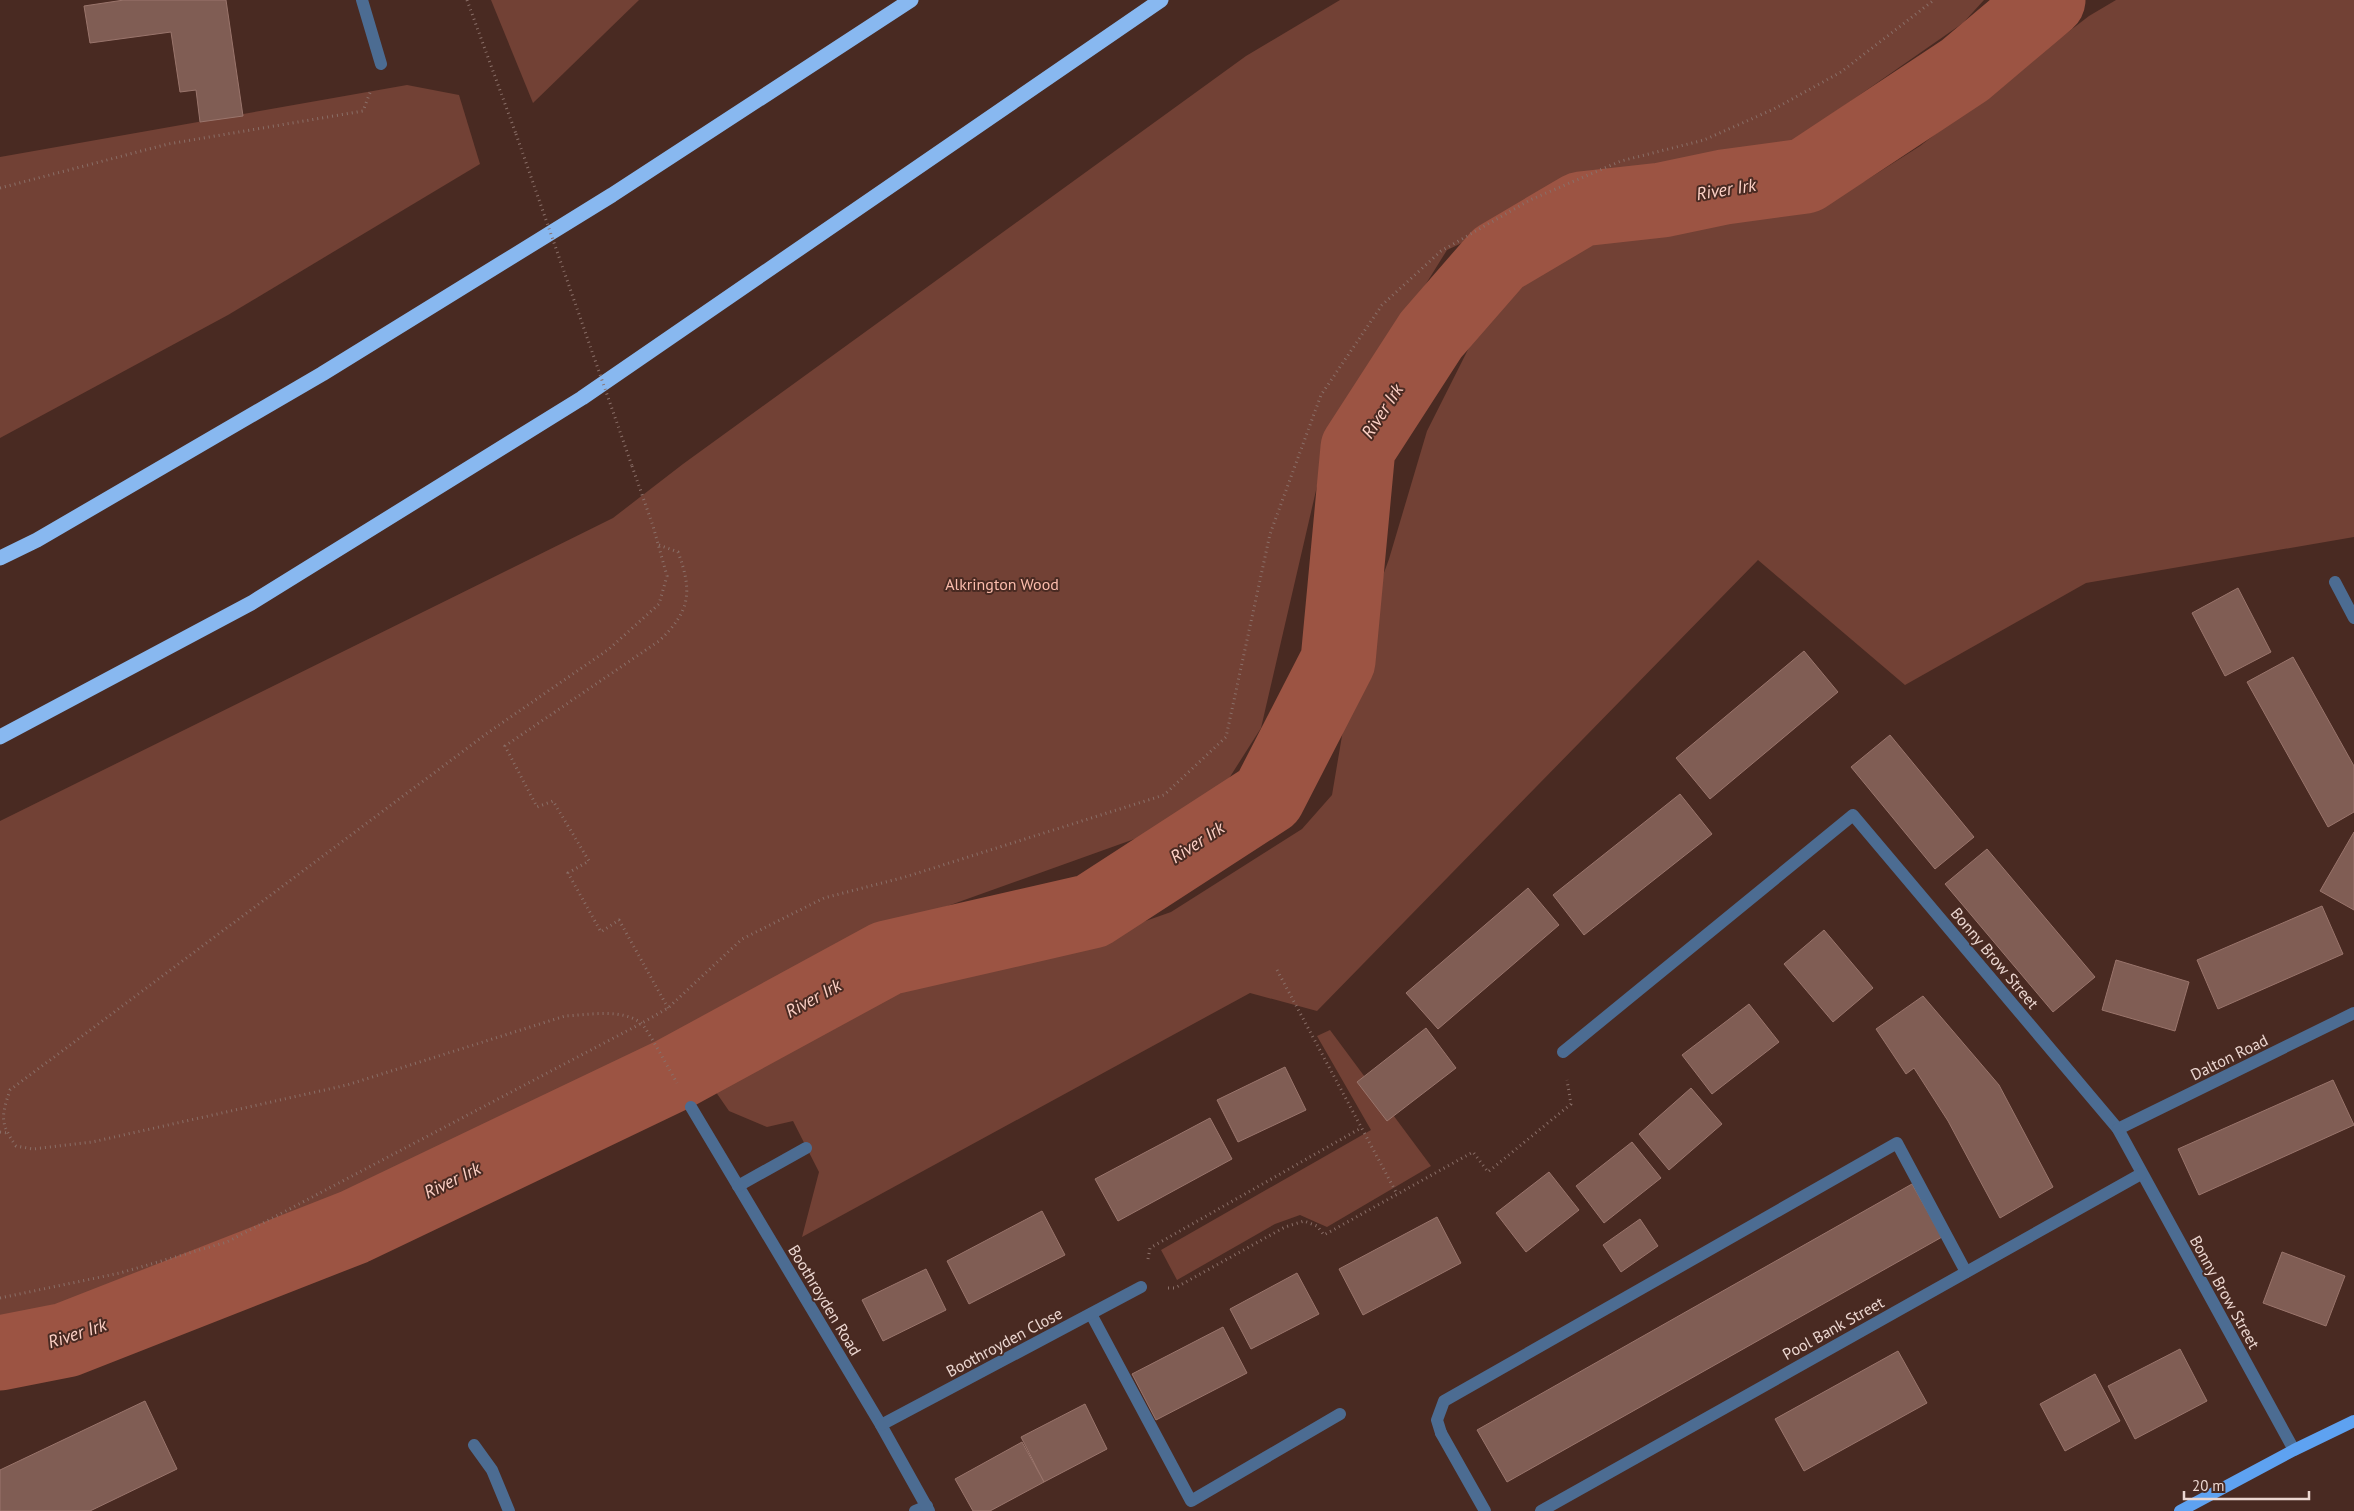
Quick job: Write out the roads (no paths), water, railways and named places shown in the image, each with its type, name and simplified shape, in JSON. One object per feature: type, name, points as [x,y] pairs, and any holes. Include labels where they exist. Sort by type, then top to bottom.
[{"type":"highway","points":[[0,558],[37,540],[322,374],[612,195],[911,0]]},
{"type":"highway","points":[[0,737],[253,602],[582,398],[1161,0]]},
{"type":"main road","points":[[2180,1511],[2294,1450],[2354,1421]]},
{"type":"street","points":[[362,0],[381,64]]},
{"type":"street","points":[[2335,582],[2354,618]]},
{"type":"street","name":"Bonny Brow Street","points":[[1563,1052],[1853,815],[2118,1129],[2294,1450]]},
{"type":"street","name":"Dalton Road","points":[[2118,1129],[2354,1013]]},
{"type":"street","name":"Boothroyden Road","points":[[691,1107],[881,1425],[924,1509]]},
{"type":"street","points":[[1485,1511],[1441,1433],[1437,1420],[1444,1401],[1897,1143],[1966,1272]]},
{"type":"street","points":[[738,1186],[806,1148]]},
{"type":"street","name":"Pool Bank Street","points":[[1541,1511],[2141,1174]]},
{"type":"street","name":"Boothroyden Close","points":[[881,1425],[1142,1288]]},
{"type":"street","points":[[1091,1314],[1191,1501],[1340,1414]]},
{"type":"street","points":[[474,1445],[492,1470],[509,1511]]},
{"type":"waterway","name":"River Irk","points":[[0,1353],[66,1340],[354,1227],[674,1074],[887,958],[1092,911],[1268,797],[1338,661],[1358,448],[1431,335],[1498,258],[1581,209],[1662,200],[1724,187],[1805,176],[1965,70],[2048,0]]},
{"type":"park label","name":"Alkrington Wood","points":[[1002,584]]}]
